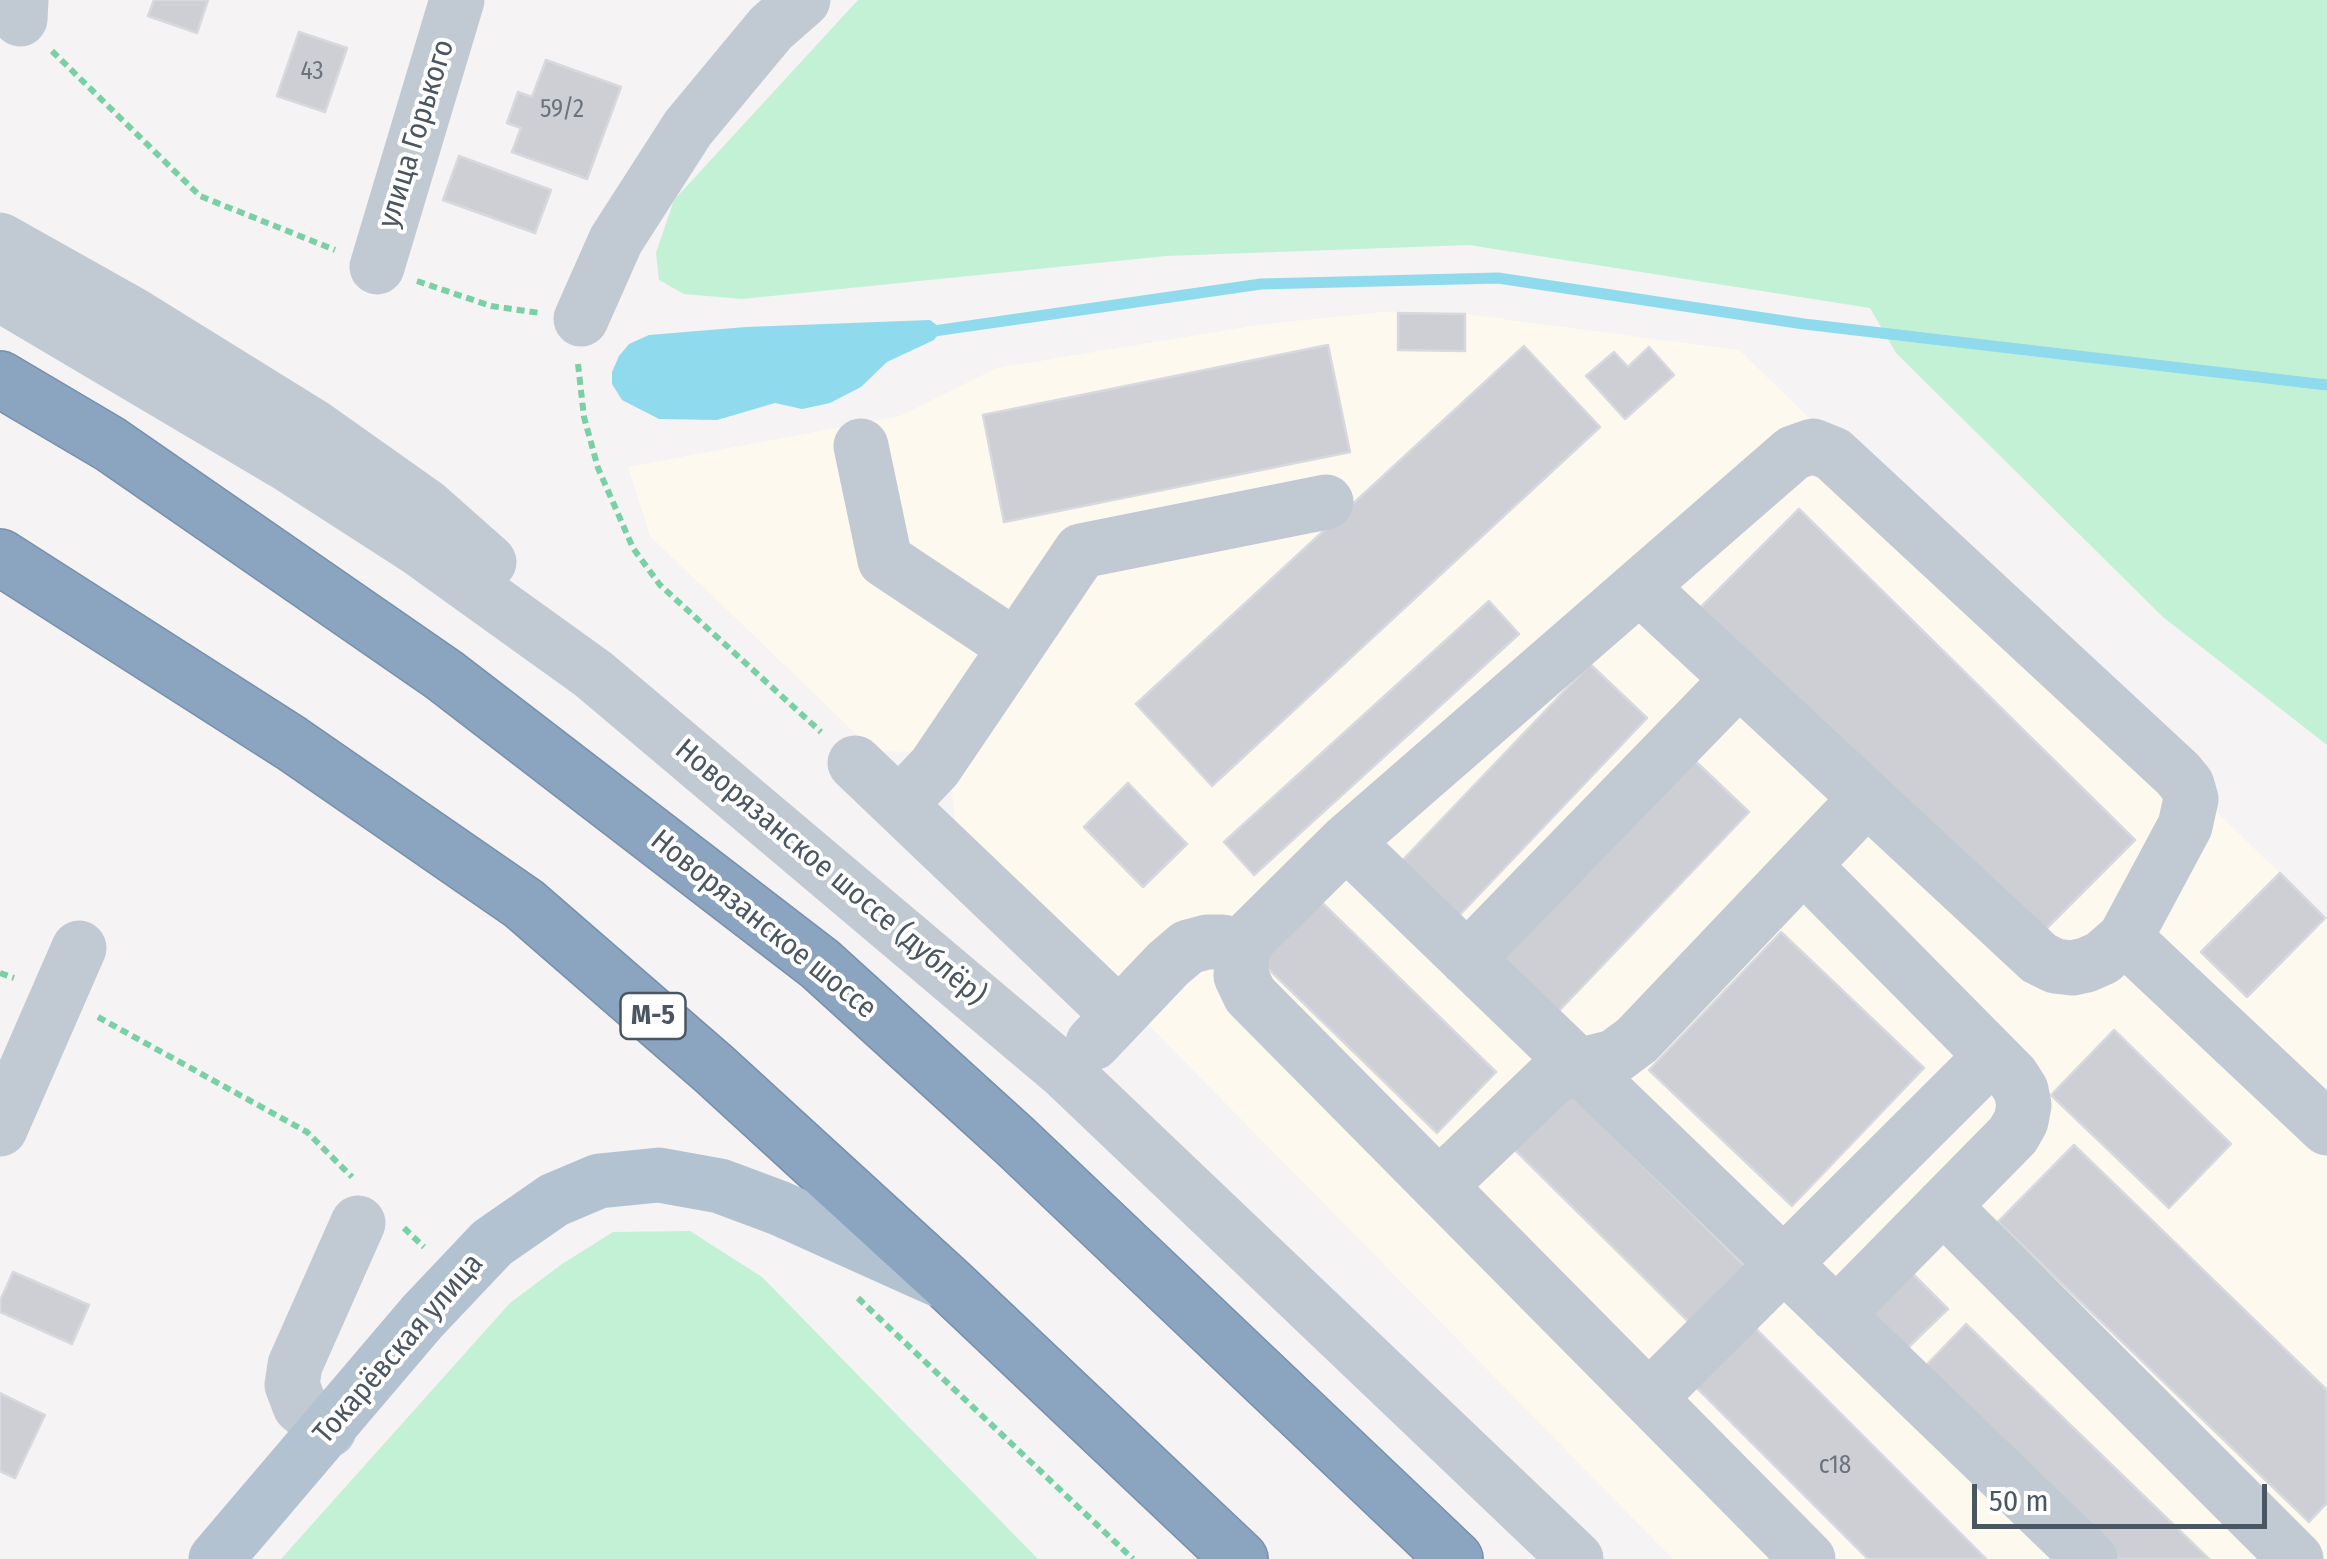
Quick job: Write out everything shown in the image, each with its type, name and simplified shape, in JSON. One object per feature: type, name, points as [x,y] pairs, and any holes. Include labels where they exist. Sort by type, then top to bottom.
[{"type":"highway","name":"Новорязанское шоссе","points":[[0,379],[110,444],[444,674],[820,964],[1029,1154],[1456,1559]]},
{"type":"highway","name":"М-5","points":[[0,558],[291,742],[524,904],[714,1069],[1240,1559]]},
{"type":"main road","name":"Токарёвская улица","points":[[216,1559],[422,1317],[492,1243],[554,1200],[599,1182],[659,1175],[720,1186],[779,1208],[950,1285]]},
{"type":"street","name":"улица Горького","points":[[378,267],[457,0]]},
{"type":"street","points":[[581,319],[616,240],[688,128],[771,28],[804,0]]},
{"type":"street","points":[[0,240],[130,314],[314,428],[427,507],[518,588],[592,674]]},
{"type":"street","name":"Новорязанское шоссе (дублёр)","points":[[0,294],[299,472],[447,569],[592,674],[1066,1073],[1576,1559]]},
{"type":"street","points":[[861,446],[884,560],[1016,647]]},
{"type":"street","points":[[1640,587],[2039,958],[2072,968],[2102,958],[2126,938],[2186,826],[2191,812],[2187,785],[1832,454],[1813,446],[1793,453],[1346,842],[1259,925],[1242,952],[1241,976],[1250,995],[1808,1559]]},
{"type":"street","points":[[899,805],[935,768],[1081,551],[1326,502]]},
{"type":"street","points":[[1467,959],[1739,679]]},
{"type":"street","points":[[855,764],[1119,1015]]},
{"type":"street","points":[[1439,1186],[1553,1076],[1614,1057],[1637,1040],[1867,798]]},
{"type":"street","points":[[1346,842],[2090,1559]]},
{"type":"street","points":[[1802,865],[1992,1056],[2022,1090],[2024,1105],[2013,1135],[1836,1315]]},
{"type":"street","points":[[2126,938],[2327,1128]]},
{"type":"street","points":[[1066,1073],[1168,964],[1188,948],[1223,942],[1242,952]]},
{"type":"street","points":[[0,1129],[69,972]]},
{"type":"street","points":[[1648,1398],[1992,1056]]},
{"type":"street","points":[[1943,1206],[2296,1559]]},
{"type":"street","points":[[329,1430],[300,1406],[292,1385],[295,1365],[374,1212]]},
{"type":"street","points":[[2318,1559],[2327,1550]]},
{"type":"path","points":[[20,10],[200,196],[378,267],[491,306],[581,319],[576,354],[584,417],[613,510],[633,548],[660,585],[855,764]]},
{"type":"path","points":[[0,973],[69,972],[307,1132],[374,1212],[429,1252]]},
{"type":"path","points":[[847,1287],[1132,1559]]},
{"type":"shaded area","points":[[1383,312],[1465,314],[1739,350],[2327,919],[2327,1559],[1673,1559],[955,824],[951,780],[914,752],[874,751],[650,536],[628,467],[900,416],[997,368],[1264,324]]},
{"type":"green space","points":[[858,0],[2327,0],[2327,745],[2163,617],[1896,353],[1870,308],[1469,245],[1166,256],[742,299],[684,294],[659,280],[656,253],[674,200]]},
{"type":"green space","points":[[690,1231],[762,1277],[1038,1559],[281,1559],[510,1303],[613,1232]]},
{"type":"water","points":[[930,320],[942,329],[934,340],[887,362],[861,387],[830,403],[802,409],[775,403],[717,420],[659,419],[622,400],[612,384],[619,356],[629,344],[649,335]]},
{"type":"building","points":[[154,0],[208,0],[197,33],[148,16]]},
{"type":"building","points":[[299,32],[347,48],[325,112],[277,96]]},
{"type":"building","points":[[546,60],[621,87],[587,179],[512,152],[521,128],[507,123],[518,92],[532,97]]},
{"type":"building","points":[[459,156],[551,190],[535,233],[443,200]]},
{"type":"building","points":[[1398,313],[1465,314],[1465,351],[1398,350]]},
{"type":"building","points":[[1328,345],[1350,452],[1004,522],[983,415]]},
{"type":"building","points":[[1524,346],[1600,427],[1212,786],[1136,704]]},
{"type":"building","points":[[1649,347],[1674,375],[1625,419],[1586,376],[1614,352],[1628,367]]},
{"type":"building","points":[[1799,509],[2135,840],[2033,942],[1698,610]]},
{"type":"building","points":[[1489,601],[1519,634],[1254,875],[1224,842]]},
{"type":"building","points":[[1590,664],[1647,718],[1454,921],[1397,866]]},
{"type":"building","points":[[1691,757],[1749,812],[1555,1015],[1496,959]]},
{"type":"building","points":[[1128,783],[1187,844],[1143,887],[1084,827]]},
{"type":"building","points":[[2280,873],[2325,918],[2247,997],[2201,952]]},
{"type":"building","points":[[1308,889],[1496,1072],[1437,1133],[1249,950]]},
{"type":"building","points":[[1781,932],[1924,1068],[1792,1206],[1649,1070]]},
{"type":"building","points":[[2114,1030],[2231,1144],[2169,1208],[2051,1095]]},
{"type":"building","points":[[1569,1092],[1755,1276],[1699,1332],[1513,1148]]},
{"type":"building","points":[[2074,1145],[2327,1390],[2327,1503],[2309,1522],[1998,1222]]},
{"type":"building","points":[[13,1272],[89,1305],[72,1344],[0,1312],[0,1301]]},
{"type":"building","points":[[1913,1274],[1948,1309],[1892,1363],[1858,1328]]},
{"type":"building","points":[[1742,1315],[1986,1559],[1868,1559],[1683,1374]]},
{"type":"building","points":[[1966,1324],[2209,1559],[2092,1559],[1909,1383]]},
{"type":"building","points":[[0,1393],[45,1415],[15,1478],[0,1471]]},
{"type":"waterway","points":[[927,332],[1261,284],[1498,278],[1804,324],[2327,385]]}]
